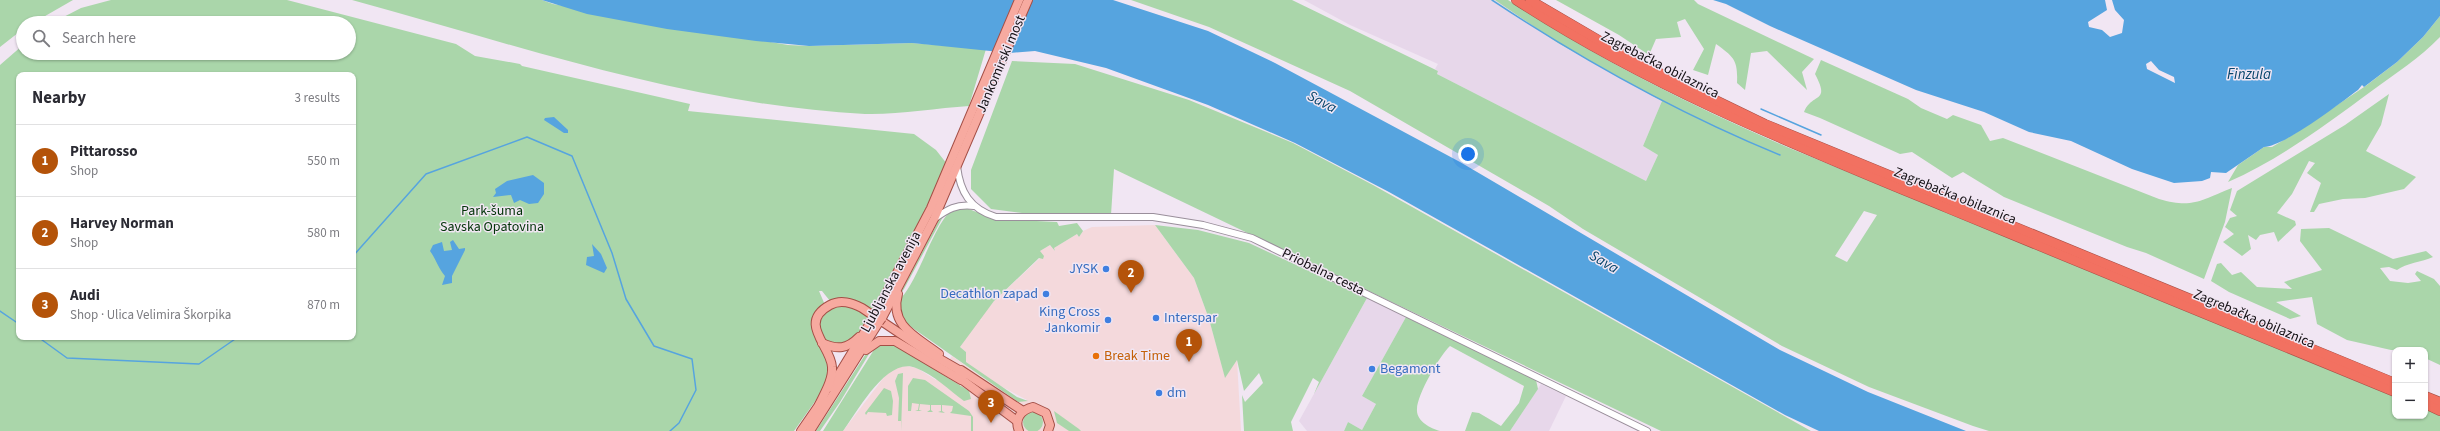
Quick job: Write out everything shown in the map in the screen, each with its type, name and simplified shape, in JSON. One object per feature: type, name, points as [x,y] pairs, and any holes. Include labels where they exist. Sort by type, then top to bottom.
[{"type":"highway","name":"Zagrebačka obilaznica","points":[[1516,0],[1606,54],[1743,123],[2392,391]]},
{"type":"highway","name":"Zagrebačka obilaznica","points":[[1530,0],[1631,59],[1758,121],[2392,382]]},
{"type":"highway","points":[[2428,397],[2440,402]]},
{"type":"highway","points":[[2428,405],[2440,411]]},
{"type":"main road","name":"Jankomirski most","points":[[970,126],[1019,0]]},
{"type":"main road","name":"Jankomirski most","points":[[970,126],[1028,0]]},
{"type":"main road","name":"Ljubljanska avenija","points":[[801,431],[867,329],[877,318],[901,281],[934,219],[958,166],[970,126]]},
{"type":"main road","name":"Ljubljanska avenija","points":[[810,431],[860,355],[970,126]]},
{"type":"main road","points":[[901,281],[895,306],[900,323],[963,377]]},
{"type":"main road","points":[[819,405],[831,378],[832,368],[816,331],[818,317],[831,305],[845,302],[862,308],[963,377],[1007,411],[1017,421],[1019,431]]},
{"type":"main road","points":[[822,343],[835,348],[846,347],[867,329]]},
{"type":"main road","points":[[860,355],[875,342],[891,340],[963,377],[1023,411]]},
{"type":"main road","points":[[1017,421],[1023,411],[1033,407],[1042,409],[1049,417],[1051,429]]},
{"type":"street","name":"Priobalna cesta","points":[[958,166],[960,185],[974,206],[986,214],[1004,218],[1115,216],[1177,220],[1252,238],[1647,431]]},
{"type":"street","points":[[934,219],[950,208],[962,205],[974,206]]},
{"type":"shaded area","points":[[1304,0],[1495,0],[1558,43],[1662,101],[1643,146],[1658,155],[1646,181],[1437,74],[1438,71],[1435,69],[1438,64],[1350,25]]},
{"type":"shaded area","points":[[1155,225],[1194,278],[1209,319],[1225,377],[1237,360],[1241,431],[843,431],[888,372],[896,367],[907,366],[917,368],[936,380],[952,356],[1018,402],[1027,400],[995,383],[966,362],[966,352],[960,347],[979,319],[982,320],[980,318],[994,301],[1040,258],[1040,251],[1050,245],[1055,251],[1054,248],[1077,234],[1079,237],[1083,231],[1092,227]]},
{"type":"shaded area","points":[[1367,298],[1406,317],[1362,396],[1376,404],[1362,430],[1348,422],[1344,431],[1307,431],[1299,421]]},
{"type":"shaded area","points":[[1541,384],[1566,396],[1549,431],[1510,431]]},
{"type":"green space","points":[[0,0],[73,0],[45,16],[16,16],[16,34],[0,47]]},
{"type":"green space","points":[[111,0],[287,0],[348,16],[66,16],[81,8]]},
{"type":"green space","points":[[352,0],[542,0],[553,4],[788,45],[809,46],[912,43],[986,49],[969,106],[865,114],[799,108],[734,99],[670,86],[542,54]]},
{"type":"green space","points":[[1131,0],[1292,0],[1438,71],[1437,74],[1646,181],[1658,155],[1643,146],[1662,101],[1558,43],[1495,0],[1508,0],[1575,42],[1644,80],[1751,131],[2392,396],[2392,419],[2428,419],[2428,410],[2440,415],[2440,431],[1989,431],[1869,387],[1782,346],[1583,229],[1549,206],[1350,91],[1209,27]],"holes":[[[1864,211],[1877,215],[1847,262],[1835,256]]]},
{"type":"green space","points":[[1556,0],[1694,0],[1698,4],[1814,59],[1802,72],[1807,90],[1767,51],[1751,53],[1745,90],[1737,83],[1737,69],[1734,60],[1727,52],[1716,44],[1708,75],[1693,70],[1704,49],[1685,19],[1677,22],[1681,37],[1656,39],[1649,55],[1619,35]]},
{"type":"green space","points":[[2440,16],[2440,37],[2416,59],[2285,152],[2228,182],[2238,165],[2264,147],[2272,147],[2294,134],[2367,85],[2397,62],[2423,37]]},
{"type":"green space","name":"Park-šuma Savska Opatovina","points":[[356,18],[456,44],[475,56],[520,64],[522,66],[690,104],[688,111],[914,134],[936,150],[947,164],[900,262],[871,311],[830,301],[822,291],[819,291],[825,305],[815,316],[830,374],[816,400],[794,431],[0,431],[0,65],[16,51],[16,60],[356,60]]},
{"type":"green space","points":[[1821,60],[1908,99],[1921,108],[1947,119],[1953,115],[1981,125],[1990,141],[2003,138],[2159,199],[2180,203],[2197,202],[2232,188],[2225,222],[2204,279],[2146,253],[2127,247],[2004,197],[1963,172],[1952,178],[1912,152],[1900,154],[1804,112],[1807,106],[1821,94],[1819,83],[1815,74]]},
{"type":"green space","points":[[1012,61],[1075,64],[1189,100],[1293,143],[1373,185],[1811,431],[1661,431],[1114,169],[1111,215],[1022,213],[991,209],[971,189],[971,170]]},
{"type":"green space","points":[[2389,94],[2381,125],[2366,151],[2416,177],[2404,189],[2365,198],[2343,199],[2319,204],[2314,212],[2310,212],[2321,183],[2307,173],[2315,163],[2309,161],[2292,194],[2277,213],[2295,221],[2296,225],[2278,242],[2274,232],[2260,235],[2256,240],[2248,235],[2251,249],[2242,256],[2223,242],[2234,234],[2225,227],[2230,218],[2237,216],[2230,210],[2237,191],[2345,125]]},
{"type":"green space","points":[[955,208],[966,208],[995,219],[1057,222],[1059,226],[1077,223],[1083,231],[1079,237],[1077,234],[1054,248],[1055,251],[1050,245],[1040,251],[1044,256],[1043,259],[1039,258],[994,301],[960,347],[966,352],[966,362],[1017,397],[1028,401],[1018,402],[907,324],[899,309],[901,298],[914,278],[941,223]]},
{"type":"green space","points":[[944,215],[904,289],[899,296],[939,220]]},
{"type":"green space","points":[[1155,225],[1198,230],[1249,243],[1367,298],[1314,394],[1319,382],[1313,378],[1291,422],[1293,431],[1244,431],[1242,395],[1245,402],[1263,383],[1259,373],[1244,391],[1237,360],[1225,378],[1209,319],[1194,278]]},
{"type":"green space","points":[[2329,228],[2393,259],[2426,251],[2433,257],[2397,270],[2389,267],[2380,268],[2390,281],[2408,283],[2421,281],[2415,274],[2417,271],[2434,279],[2440,286],[2440,365],[2428,359],[2428,347],[2392,347],[2391,350],[2347,340],[2317,324],[2312,297],[2276,302],[2301,316],[2290,319],[2229,292],[2211,281],[2217,264],[2221,263],[2232,275],[2241,272],[2257,287],[2292,289],[2284,282],[2322,270],[2300,241],[2301,229]]},
{"type":"green space","points":[[841,305],[850,306],[868,315],[854,339],[845,345],[836,345],[828,342],[822,336],[820,328],[822,319],[828,311]]},
{"type":"green space","points":[[1406,317],[1536,380],[1538,389],[1510,431],[1465,431],[1472,412],[1479,413],[1501,426],[1519,403],[1524,386],[1450,346],[1425,385],[1417,409],[1419,417],[1424,423],[1440,431],[1344,431],[1348,422],[1362,430],[1376,404],[1362,396]]},
{"type":"green space","points":[[892,343],[969,391],[971,399],[964,401],[923,371],[905,366],[894,370],[884,377],[865,399],[843,431],[823,431],[877,345]]},
{"type":"green space","points":[[875,344],[840,402],[820,431],[816,431],[867,352]]},
{"type":"green space","points":[[903,373],[901,431],[901,421],[898,421],[899,398],[895,381],[898,374]]},
{"type":"green space","points":[[913,378],[925,380],[969,411],[973,417],[973,431],[971,431],[971,416],[950,413],[953,406],[942,405],[942,411],[945,413],[938,412],[941,411],[941,405],[931,405],[931,410],[933,412],[927,412],[930,410],[930,405],[920,404],[919,410],[922,411],[915,411],[918,410],[919,404],[912,403],[911,411],[908,411],[908,386]]},
{"type":"green space","points":[[884,388],[891,391],[893,401],[892,415],[887,416],[886,413],[868,412],[866,415],[865,413]]},
{"type":"green space","points":[[1054,411],[1081,431],[1069,431],[1057,423]]},
{"type":"green space","points":[[1029,412],[1037,412],[1043,418],[1043,426],[1037,432],[1029,432],[1023,426],[1023,418]]},
{"type":"water","name":"Sava","points":[[542,0],[1113,0],[1208,31],[1275,63],[1460,162],[1780,350],[1868,392],[1966,431],[1819,431],[1785,415],[1389,192],[1295,143],[1208,105],[1106,68],[1035,51],[1010,53],[912,43],[809,46],[756,41],[667,29],[587,14]]},
{"type":"water","name":"Finzula","points":[[1713,0],[2105,0],[2107,10],[2088,22],[2089,27],[2102,30],[2110,37],[2122,33],[2124,20],[2115,10],[2112,0],[2440,0],[2440,16],[2423,37],[2397,62],[2364,87],[2362,85],[2358,90],[2338,105],[2298,132],[2285,140],[2264,147],[2226,173],[2211,172],[2210,178],[2202,181],[2174,183],[2132,169],[2071,141],[2029,132],[1984,112],[1916,90],[1770,26],[1726,4]],"holes":[[[2151,61],[2159,70],[2174,77],[2175,83],[2147,69],[2146,64]]]},
{"type":"water","points":[[554,117],[568,130],[568,133],[564,133],[544,120],[545,118]]},
{"type":"water","points":[[533,175],[544,183],[544,194],[538,203],[529,204],[520,200],[514,203],[511,195],[493,197],[496,193],[495,189],[507,181]]},
{"type":"water","points":[[453,240],[459,249],[465,248],[465,250],[452,276],[452,283],[442,285],[445,276],[430,251],[433,245],[442,242],[444,251],[452,250],[450,242]]},
{"type":"water","points":[[592,244],[601,254],[607,268],[604,273],[586,265],[587,257],[594,256]]},
{"type":"waterway","points":[[1492,0],[1561,44],[1632,85],[1705,122],[1780,155]]},
{"type":"waterway","points":[[1761,109],[1821,135]]},
{"type":"waterway","points":[[356,253],[426,174],[527,137],[572,156],[612,253],[626,299],[654,346],[692,359],[696,390],[679,423],[670,431]]},
{"type":"waterway","points":[[0,311],[16,322]]},
{"type":"waterway","points":[[42,340],[67,358],[199,364],[234,340]]},
{"type":"place","name":"JYSK","points":[[1106,269]]},
{"type":"place","name":"Harvey Norman","points":[[1131,293]]},
{"type":"place","name":"Decathlon zapad","points":[[1046,294]]},
{"type":"place","name":"Interspar","points":[[1156,318]]},
{"type":"place","name":"King Cross Jankomir","points":[[1108,320]]},
{"type":"place","name":"Break Time","points":[[1096,356]]},
{"type":"place","name":"Pittarosso","points":[[1189,362]]},
{"type":"place","name":"Begamont","points":[[1372,369]]},
{"type":"place","name":"dm","points":[[1159,393]]},
{"type":"place","name":"Audi","points":[[991,423]]}]
